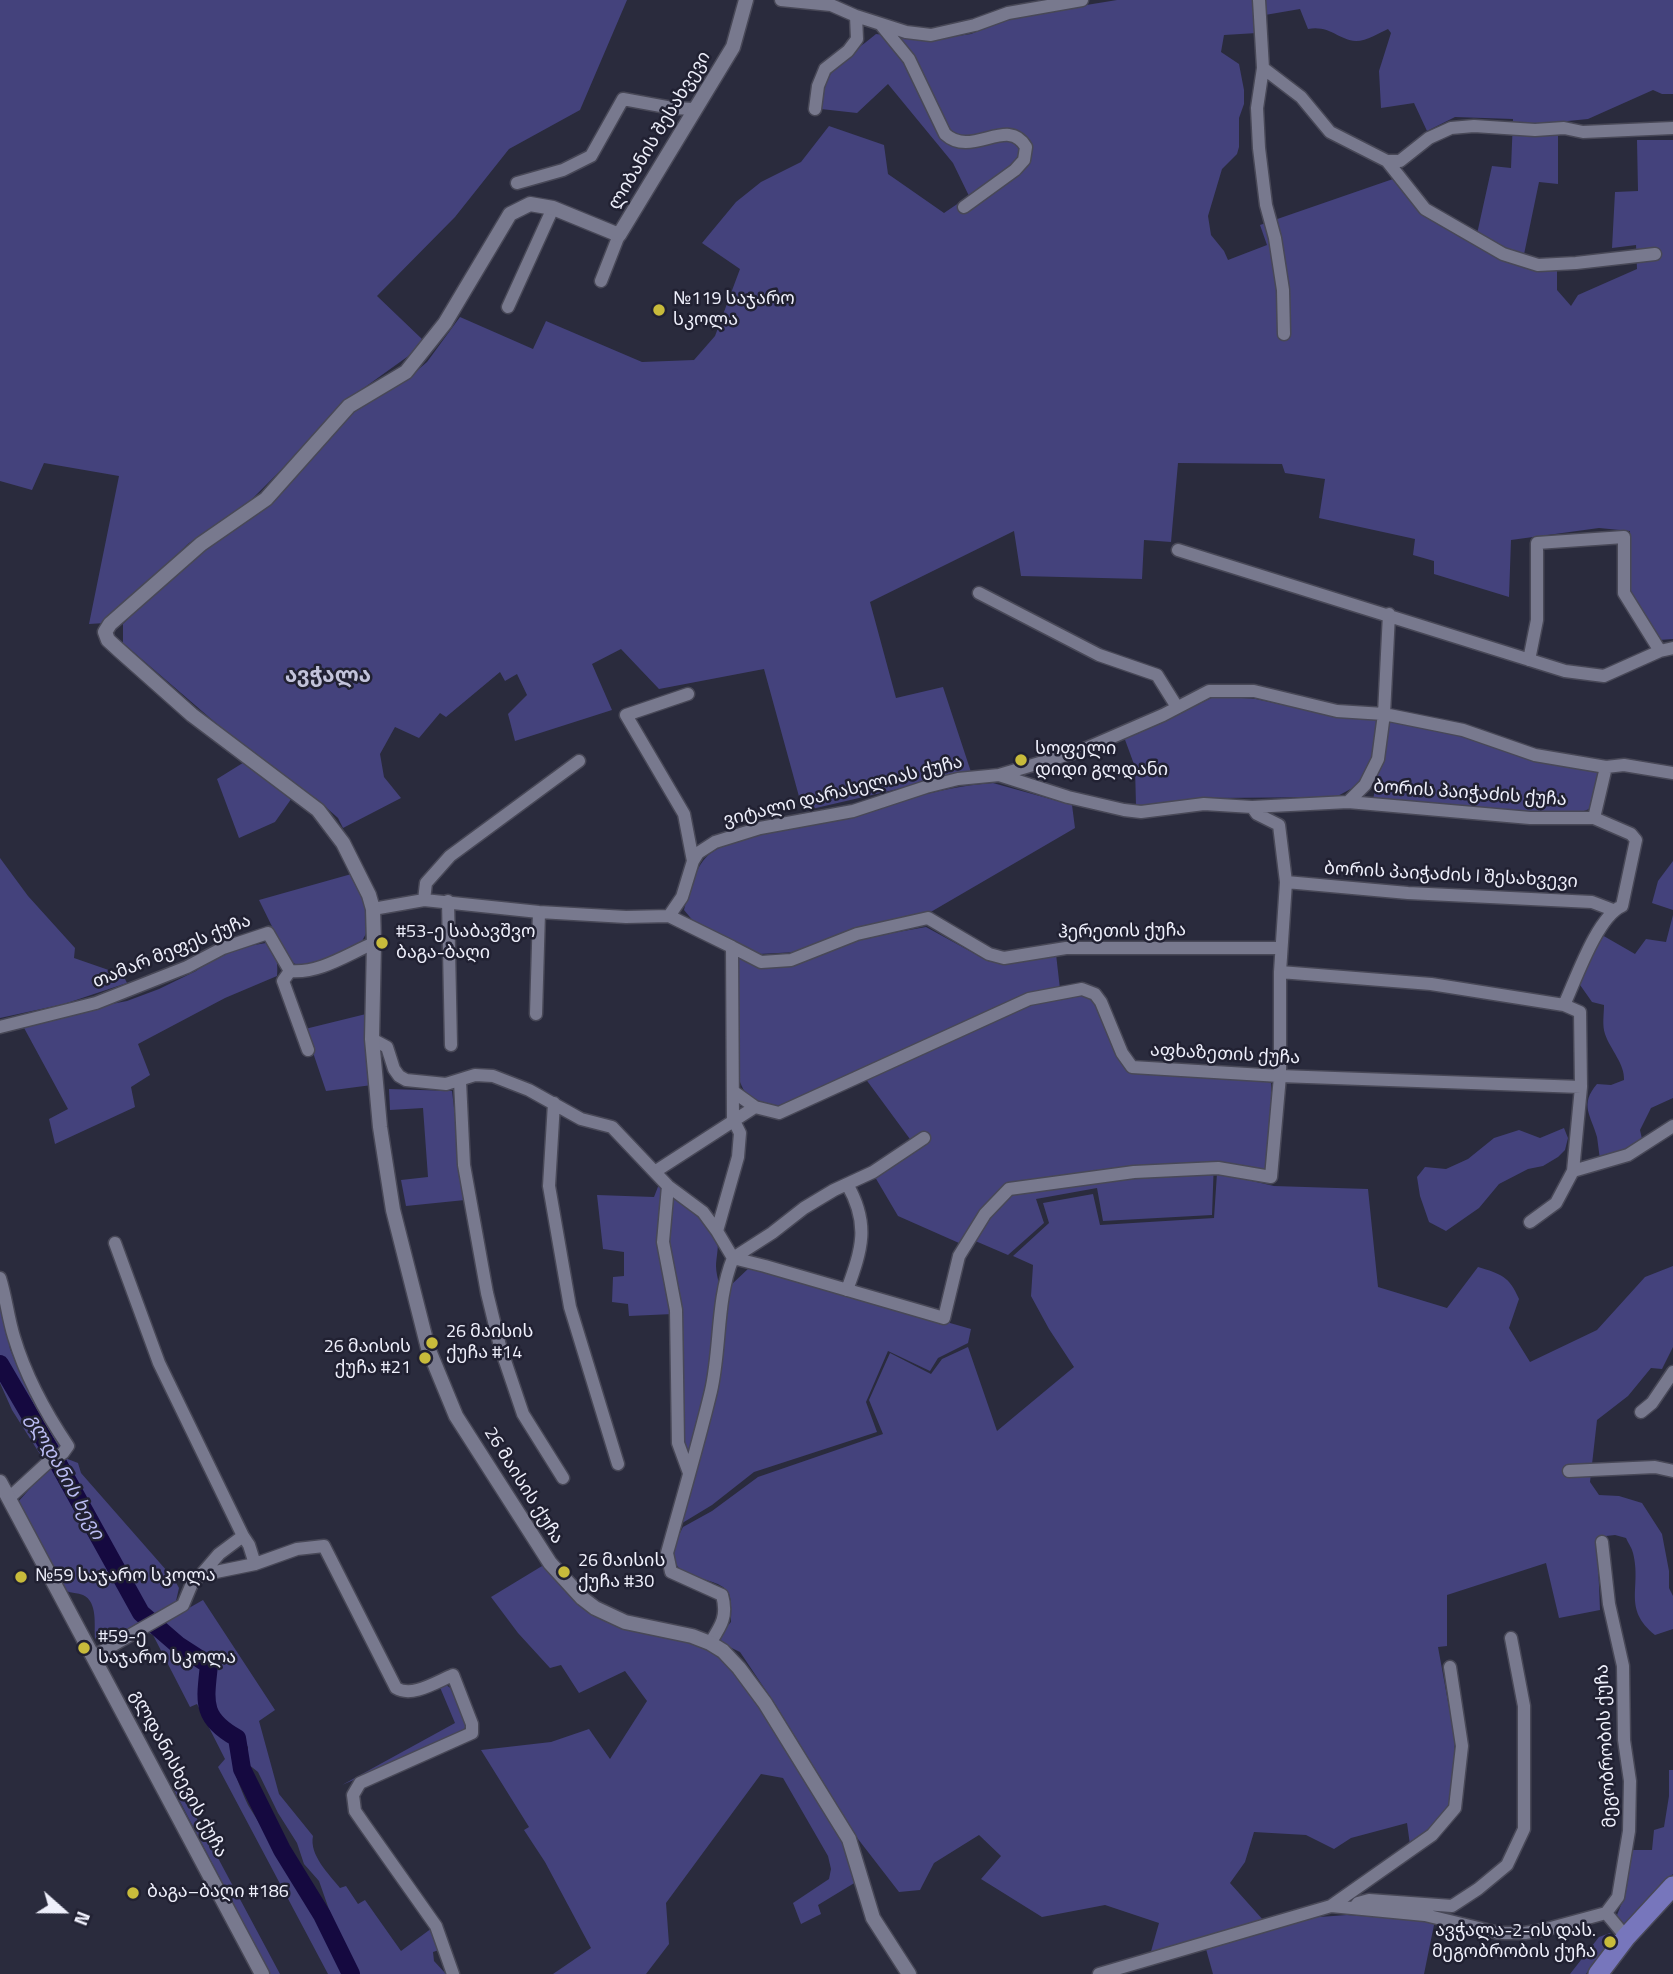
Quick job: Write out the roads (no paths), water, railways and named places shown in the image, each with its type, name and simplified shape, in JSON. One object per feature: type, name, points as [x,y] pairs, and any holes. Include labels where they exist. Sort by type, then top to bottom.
[{"type":"highway","points":[[1599,1974],[1626,1937],[1673,1885]]},
{"type":"street","name":"ლიბანის შესახვევი","points":[[601,281],[619,235],[733,47],[746,0]]},
{"type":"street","points":[[780,0],[831,5],[906,32],[931,35],[975,25],[1008,13],[1082,0]]},
{"type":"street","points":[[1259,0],[1263,68],[1257,108],[1259,148],[1266,205],[1275,238],[1283,290],[1284,334]]},
{"type":"street","points":[[815,109],[818,86],[825,69],[848,51],[857,39],[856,16]]},
{"type":"street","points":[[880,24],[909,59],[945,134],[952,141],[971,143],[1012,133],[1021,138],[1026,147],[1024,160],[1015,170],[964,208]]},
{"type":"street","points":[[1263,68],[1301,97],[1330,132],[1387,161],[1424,209],[1503,254],[1538,265],[1576,264],[1655,254]]},
{"type":"street","points":[[517,183],[563,170],[591,156],[623,99],[694,109]]},
{"type":"street","points":[[1387,161],[1400,161],[1429,138],[1451,128],[1564,128],[1583,132],[1673,128]]},
{"type":"street","name":"26 მაისის ქუჩა","points":[[553,208],[530,204],[510,214],[445,323],[406,372],[349,407],[266,499],[201,544],[110,624],[105,632],[108,640],[192,715],[318,810],[333,828],[356,866],[373,909],[372,1039],[380,1127],[402,1250],[428,1348],[456,1416],[550,1563],[582,1598],[595,1608],[625,1622],[692,1636],[710,1643],[730,1657],[751,1683],[849,1839],[873,1918],[909,1974]]},
{"type":"street","points":[[508,307],[553,208],[619,235]]},
{"type":"street","points":[[1178,550],[1564,671],[1604,676],[1666,650],[1624,593],[1624,537],[1537,543],[1537,620],[1529,660]]},
{"type":"street","points":[[979,593],[1099,655],[1157,675],[1177,708]]},
{"type":"street","points":[[1348,803],[1365,785],[1378,759],[1384,714],[1389,614]]},
{"type":"street","name":"ვიტალი დარასელიას ქუჩა","points":[[693,861],[707,846],[760,828],[793,820],[834,815],[926,787],[958,779],[999,775],[1080,751],[1209,691],[1254,691],[1337,711],[1384,714],[1463,730],[1535,755],[1606,767],[1624,765],[1673,773]]},
{"type":"street","points":[[373,909],[425,900],[539,912],[626,917],[669,916],[682,897],[693,861],[684,814],[626,715],[688,694]]},
{"type":"street","points":[[425,900],[426,883],[450,856],[579,761]]},
{"type":"street","points":[[1594,818],[1606,767]]},
{"type":"street","name":"ბორის პაიჭაძის ქუჩა","points":[[999,775],[1056,793],[1141,812],[1204,804],[1252,807],[1348,803],[1530,818],[1594,818],[1631,834],[1636,840],[1622,906],[1613,910],[1603,922],[1564,1005]]},
{"type":"street","points":[[372,1039],[387,1047],[394,1069],[406,1080],[446,1084],[475,1075],[493,1076],[554,1102],[581,1119],[612,1127],[668,1186],[703,1212],[733,1258],[944,1318],[959,1256],[985,1214],[1009,1189],[1134,1172],[1219,1167],[1271,1177],[1280,1076],[1280,972],[1286,882],[1279,825],[1257,814],[1252,807]]},
{"type":"street","name":"ბორის პაიჭაძის I შესახვევი","points":[[1286,882],[1592,902],[1613,910]]},
{"type":"street","points":[[448,901],[451,1045]]},
{"type":"street","points":[[536,1014],[539,912]]},
{"type":"street","name":"ჰერეთის ქუჩა","points":[[669,916],[761,962],[791,960],[857,934],[928,918],[989,954],[1004,958],[1066,948],[1282,948]]},
{"type":"street","name":"თამარ მეფეს ქუჩა","points":[[0,1027],[96,1003],[187,967],[222,948],[268,933],[289,971]]},
{"type":"street","points":[[308,1050],[283,981],[289,971],[320,968],[374,943]]},
{"type":"street","points":[[717,1231],[738,1157],[740,1133],[733,1119],[732,947]]},
{"type":"street","points":[[1280,972],[1431,984],[1564,1005],[1580,1012],[1581,1087],[1573,1171],[1556,1203],[1530,1222]]},
{"type":"street","name":"აფხაზეთის ქუჩა","points":[[755,1107],[779,1113],[1029,999],[1082,989],[1095,994],[1101,1002],[1122,1053],[1132,1067],[1280,1076],[1581,1087]]},
{"type":"street","points":[[460,1081],[464,1164],[487,1293],[500,1346],[523,1414],[563,1478]]},
{"type":"street","points":[[656,1171],[755,1107],[734,1092]]},
{"type":"street","points":[[554,1102],[549,1186],[570,1307],[618,1464]]},
{"type":"street","points":[[1573,1171],[1628,1155],[1673,1126]]},
{"type":"street","points":[[710,1643],[724,1622],[725,1606],[722,1595],[671,1572],[667,1553],[711,1390],[723,1281],[733,1258],[804,1208],[873,1172],[925,1138]]},
{"type":"street","points":[[846,1290],[860,1256],[862,1225],[857,1202],[848,1184]]},
{"type":"street","points":[[668,1186],[663,1242],[676,1310],[678,1443],[689,1473]]},
{"type":"street","points":[[116,1243],[159,1363],[249,1545],[255,1564]]},
{"type":"street","points":[[0,1278],[14,1336],[29,1380],[68,1446],[63,1454],[46,1464],[9,1497]]},
{"type":"street","points":[[1641,1412],[1652,1403],[1673,1372]]},
{"type":"street","points":[[1569,1471],[1655,1467],[1673,1471]]},
{"type":"street","name":"გლდანისხევის ქუჩა","points":[[0,1482],[262,1974]]},
{"type":"street","points":[[94,1656],[183,1605],[193,1581],[219,1553],[243,1536]]},
{"type":"street","name":"მეგობრობის ქუჩა","points":[[1602,1542],[1609,1604],[1623,1666],[1624,1740],[1630,1781],[1629,1831],[1618,1898],[1606,1913]]},
{"type":"street","points":[[201,1575],[255,1564],[297,1549],[324,1546],[396,1688],[411,1692],[453,1675],[472,1724],[472,1733],[360,1783],[353,1795],[355,1811],[436,1926],[453,1974]]},
{"type":"street","points":[[1354,1908],[1358,1903],[1369,1900],[1452,1906],[1507,1865],[1524,1829],[1524,1706],[1511,1638]]},
{"type":"street","points":[[1099,1974],[1331,1906],[1432,1835],[1455,1808],[1462,1746],[1450,1667]]},
{"type":"street","points":[[1331,1906],[1425,1915],[1499,1933],[1525,1933],[1547,1929],[1606,1913],[1626,1937]]},
{"type":"waterway","name":"გლდანის ხევი","points":[[0,1364],[141,1613],[178,1645],[209,1665],[207,1699],[211,1716],[225,1731],[237,1738],[242,1769],[282,1850],[322,1915],[351,1974]]},
{"type":"place","name":"№119 საჯარო სკოლა","points":[[659,310]]},
{"type":"place","name":"სოფელი დიდი გლდანი","points":[[1021,760]]},
{"type":"place","name":"#53-ე საბავშვო ბაგა-ბაღი","points":[[382,943]]},
{"type":"place","name":"26 მაისის ქუჩა #14","points":[[432,1343]]},
{"type":"place","name":"26 მაისის ქუჩა #21","points":[[425,1358]]},
{"type":"place","name":"26 მაისის ქუჩა #30","points":[[564,1572]]},
{"type":"place","name":"№59 საჯარო სკოლა","points":[[21,1577]]},
{"type":"place","name":"#59-ე საჯარო სკოლა","points":[[84,1648]]},
{"type":"place","name":"ბაგა–ბაღი #186","points":[[133,1893]]},
{"type":"place","name":"ავჭალა-2-ის დას. მეგობრობის ქუჩა","points":[[1610,1942]]},
{"type":"district","name":"ავჭალა","points":[[328,677]]}]
